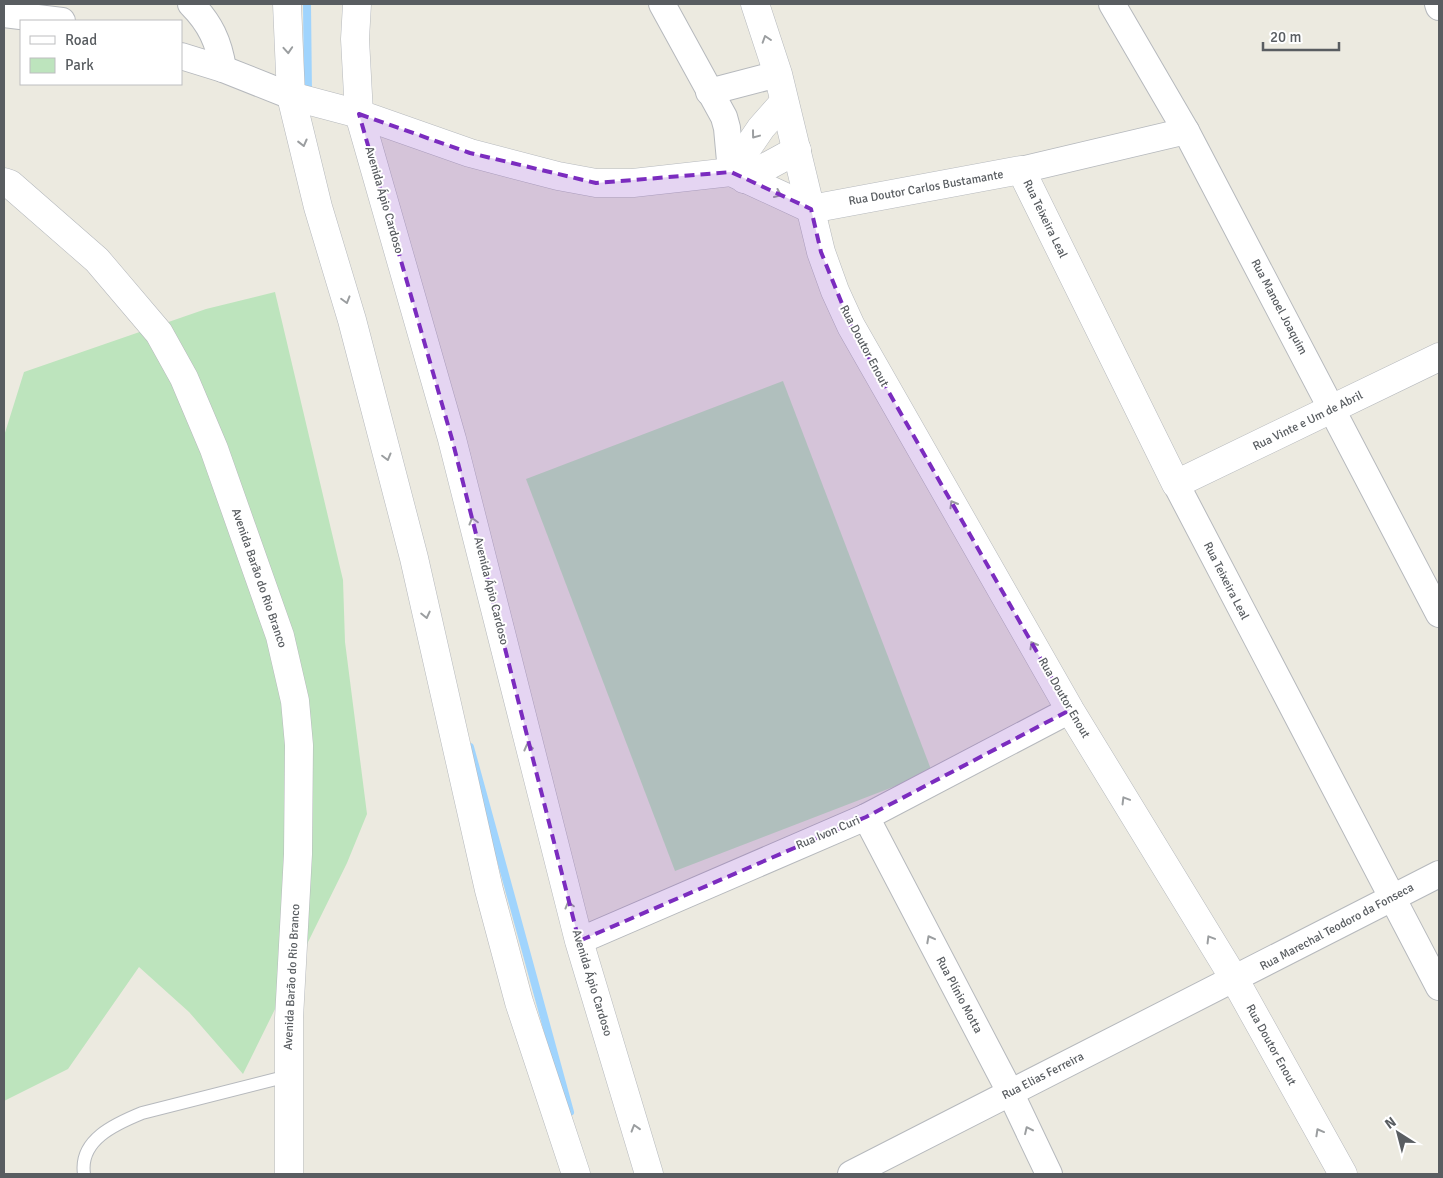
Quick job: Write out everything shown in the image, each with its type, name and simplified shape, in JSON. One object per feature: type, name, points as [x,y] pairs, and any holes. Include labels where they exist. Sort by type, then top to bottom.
[{"type":"street","points":[[191,4],[210,26],[220,48],[223,69]]},
{"type":"street","points":[[287,4],[296,97],[318,207],[352,320],[414,558],[489,890],[519,1002],[576,1174]]},
{"type":"street","name":"Avenida Ápio Cardoso","points":[[357,4],[354,113],[452,439],[578,941],[649,1174]]},
{"type":"street","points":[[662,4],[724,117],[737,175]]},
{"type":"street","name":"Rua Doutor Enout","points":[[755,4],[778,74],[821,252],[835,291],[851,326],[1070,710],[1235,980],[1343,1174]]},
{"type":"street","name":"Rua Manoel Joaquim","points":[[1112,4],[1186,132],[1439,614]]},
{"type":"street","points":[[4,14],[54,20]]},
{"type":"street","points":[[182,56],[223,69],[296,97],[354,113],[470,153],[596,183],[633,183],[737,175],[797,150]]},
{"type":"street","points":[[709,92],[778,74]]},
{"type":"street","points":[[737,175],[761,128],[784,102]]},
{"type":"street","name":"Rua Doutor Carlos Bustamante","points":[[811,209],[1021,170],[1186,132]]},
{"type":"street","name":"Rua Teixeira Leal","points":[[1021,170],[1176,484],[1439,987]]},
{"type":"street","points":[[737,175],[811,209]]},
{"type":"street","name":"Avenida Barão do Rio Branco","points":[[4,182],[97,260],[159,333],[184,378],[214,448],[280,636],[295,700],[299,745],[298,854],[288,1076],[289,1174]]},
{"type":"street","name":"Rua Vinte e Um de Abril","points":[[1176,484],[1439,357]]},
{"type":"street","name":"Rua Ivon Curi","points":[[578,941],[866,817],[1070,710]]},
{"type":"street","name":"Rua Plínio Motta","points":[[866,817],[1010,1092],[1049,1174]]},
{"type":"street","name":"Rua Marechal Teodoro da Fonseca","points":[[1235,980],[1439,874]]},
{"type":"street","name":"Rua Elias Ferreira","points":[[851,1174],[1235,980]]},
{"type":"lane","points":[[84,1174],[83,1166],[87,1149],[101,1134],[120,1122],[142,1113],[288,1076]]},
{"type":"highlighted area","points":[[359,114],[470,153],[596,183],[731,172],[811,209],[821,252],[851,326],[1070,710],[866,817],[579,941],[452,439]]},
{"type":"green space","points":[[275,292],[343,580],[345,642],[367,814],[347,863],[243,1074],[189,1012],[139,967],[68,1069],[4,1101],[4,436],[24,372],[206,309]]},
{"type":"green space","points":[[783,381],[932,772],[675,871],[526,479]]},
{"type":"waterway","points":[[307,4],[308,94]]},
{"type":"waterway","points":[[470,747],[570,1112]]}]
